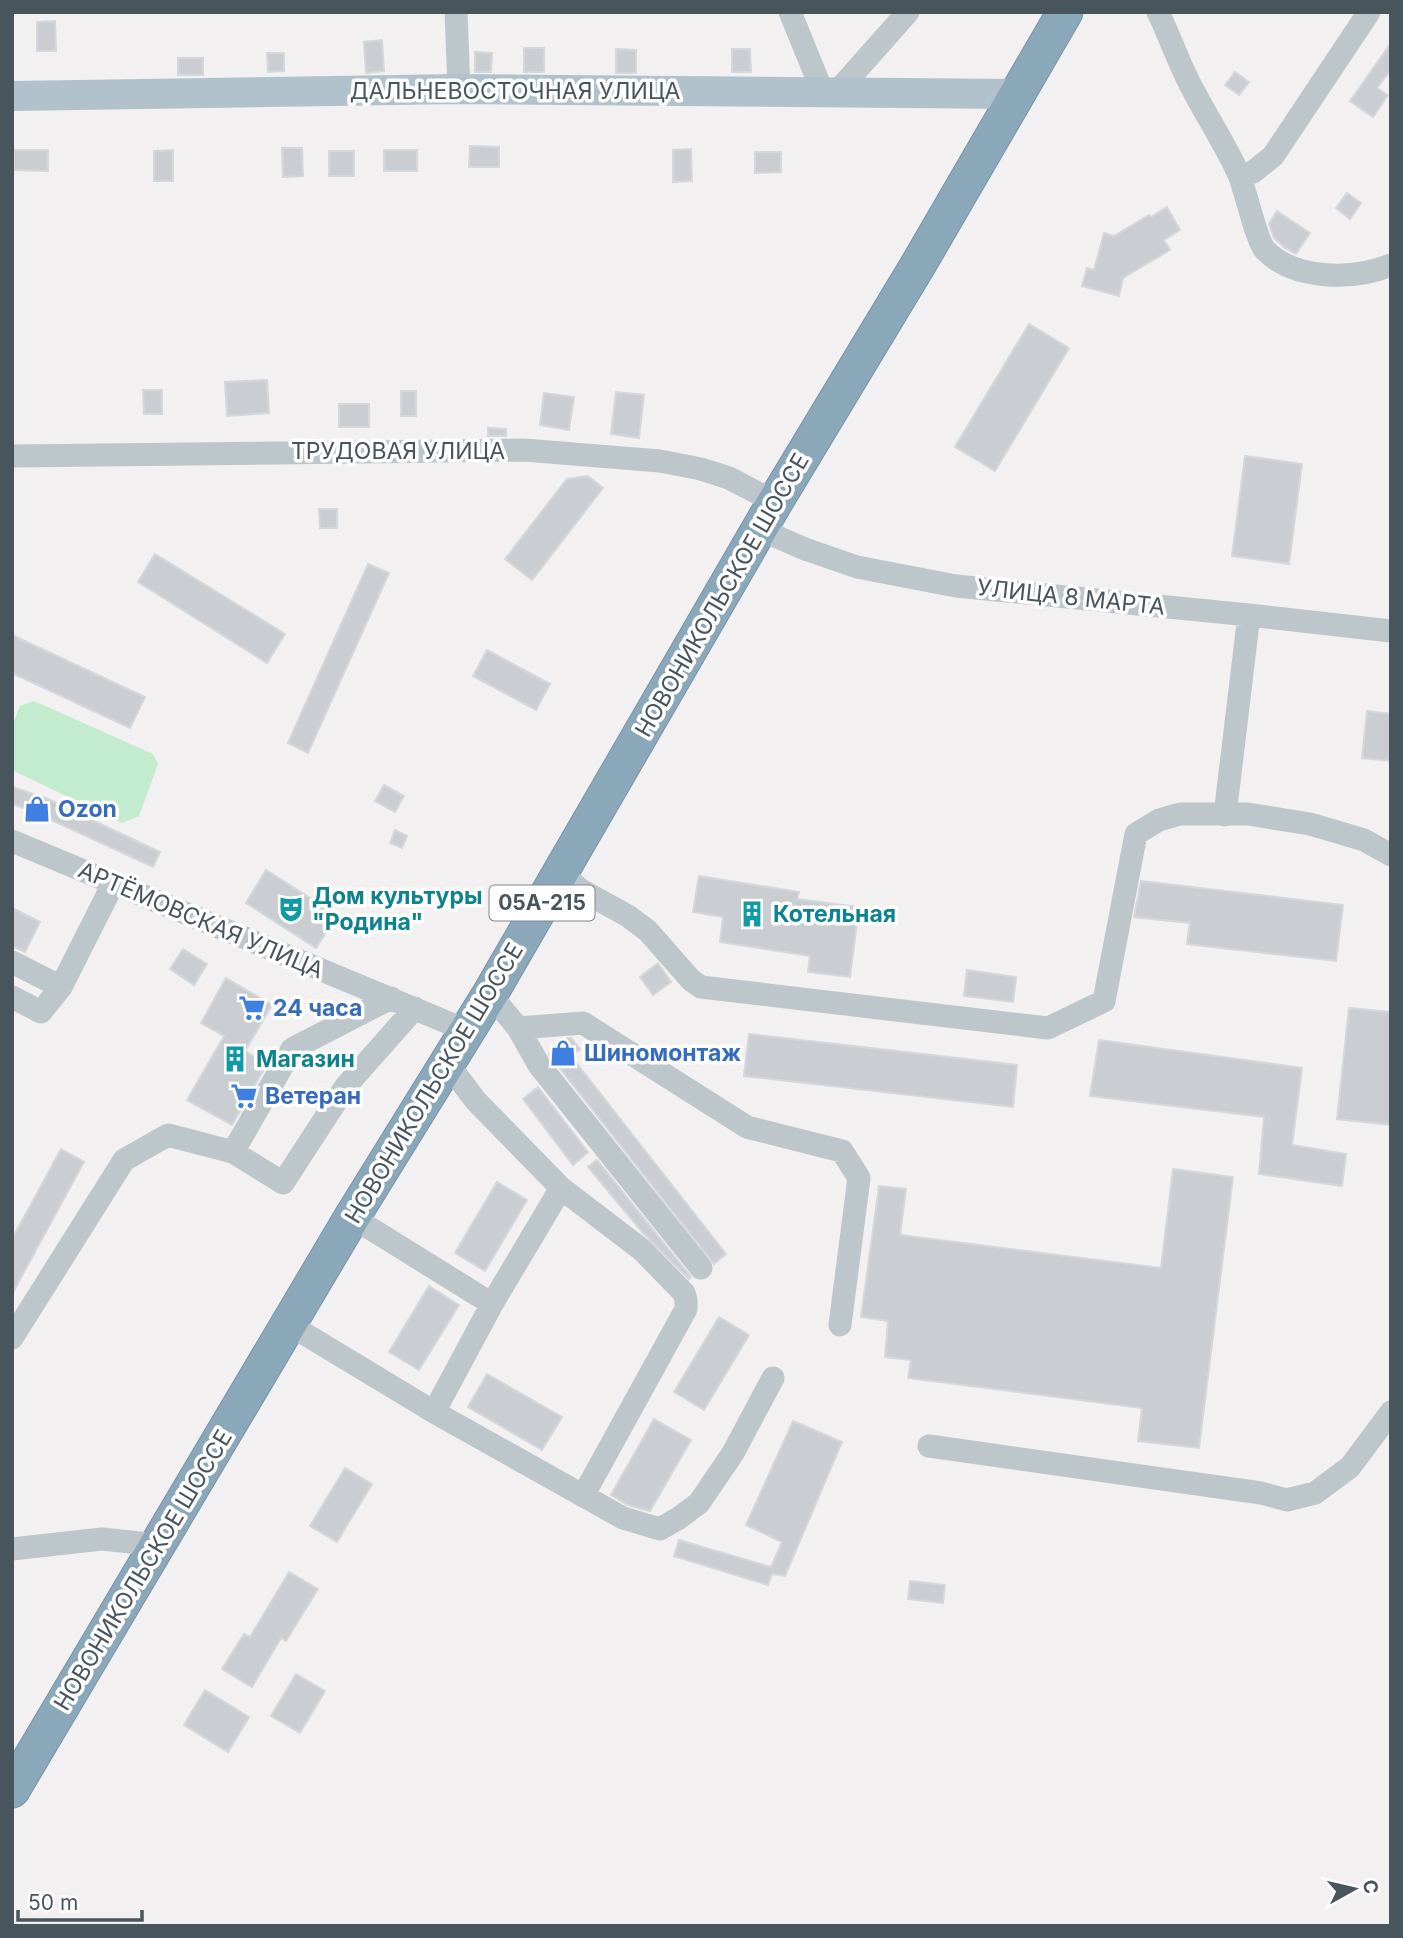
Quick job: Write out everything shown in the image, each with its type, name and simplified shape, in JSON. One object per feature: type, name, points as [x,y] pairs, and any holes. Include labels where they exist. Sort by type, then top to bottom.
[{"type":"highway","name":"НОВОНИКОЛЬСКОЕ ШОССЕ","points":[[12,1790],[352,1217],[490,994],[767,515],[918,265],[1065,12]]},
{"type":"main road","name":"ДАЛЬНЕВОСТОЧНАЯ УЛИЦА","points":[[12,96],[459,89],[1018,94]]},
{"type":"street","points":[[457,12],[459,89]]},
{"type":"street","points":[[790,12],[830,93],[908,12]]},
{"type":"street","points":[[1158,12],[1185,75],[1240,176],[1263,248],[1280,262],[1298,271],[1339,276],[1391,265]]},
{"type":"street","points":[[1240,176],[1253,172],[1273,156],[1369,12]]},
{"type":"street","name":"ТРУДОВАЯ УЛИЦА","points":[[12,456],[524,450],[660,461],[701,469],[729,478],[767,515]]},
{"type":"street","name":"УЛИЦА 8 МАРТА","points":[[767,515],[805,550],[857,567],[956,586],[1250,614],[1391,631]]},
{"type":"street","points":[[1225,815],[1250,614]]},
{"type":"street","points":[[560,873],[580,890],[628,916],[648,931],[701,987],[1048,1028],[1104,1001],[1136,834],[1159,820],[1180,814],[1248,814],[1310,824],[1364,840],[1391,855]]},
{"type":"street","name":"АРТЁМОВСКАЯ УЛИЦА","points":[[12,841],[468,1031]]},
{"type":"street","points":[[12,997],[41,1012],[61,986],[113,884]]},
{"type":"street","points":[[12,962],[61,986]]},
{"type":"street","points":[[490,994],[518,1028],[539,1065],[701,1268]]},
{"type":"street","points":[[233,1152],[292,1049],[391,998]]},
{"type":"street","points":[[12,1338],[124,1160],[168,1135],[233,1152],[283,1183],[346,1086],[415,1009]]},
{"type":"street","points":[[518,1028],[583,1023],[747,1127],[842,1151],[859,1178],[840,1325]]},
{"type":"street","points":[[448,1063],[476,1101],[561,1188],[642,1250],[684,1293],[686,1309],[583,1496]]},
{"type":"street","points":[[434,1412],[492,1304],[561,1188]]},
{"type":"street","points":[[352,1217],[492,1304]]},
{"type":"street","points":[[290,1325],[434,1412],[583,1496],[623,1518],[660,1529],[699,1503],[733,1453],[773,1378]]},
{"type":"street","points":[[929,1446],[1261,1493],[1287,1500],[1315,1493],[1350,1467],[1391,1412]]},
{"type":"street","points":[[12,1549],[102,1539],[158,1545]]},
{"type":"green space","points":[[34,701],[153,754],[158,764],[139,816],[122,823],[12,770],[12,726],[20,706]]},
{"type":"building","points":[[55,21],[56,51],[37,51],[37,22]]},
{"type":"building","points":[[382,40],[384,71],[366,73],[364,42]]},
{"type":"building","points":[[1391,43],[1391,70],[1377,88],[1388,95],[1373,117],[1350,101]]},
{"type":"building","points":[[524,48],[544,48],[544,72],[524,72]]},
{"type":"building","points":[[616,49],[636,50],[636,73],[616,73]]},
{"type":"building","points":[[732,49],[750,49],[751,72],[732,72]]},
{"type":"building","points":[[475,52],[492,53],[491,72],[475,72]]},
{"type":"building","points":[[267,53],[284,53],[284,71],[268,72]]},
{"type":"building","points":[[178,58],[203,58],[203,75],[178,75]]},
{"type":"building","points":[[1235,72],[1249,82],[1239,95],[1225,85]]},
{"type":"building","points":[[470,146],[499,147],[499,167],[469,167]]},
{"type":"building","points":[[282,148],[302,148],[303,176],[283,177]]},
{"type":"building","points":[[691,149],[692,181],[673,182],[673,150]]},
{"type":"building","points":[[14,150],[48,150],[48,171],[14,170]]},
{"type":"building","points":[[173,150],[173,181],[154,181],[154,151]]},
{"type":"building","points":[[384,150],[417,150],[417,171],[384,171]]},
{"type":"building","points":[[329,151],[354,151],[354,176],[329,176]]},
{"type":"building","points":[[755,152],[781,152],[781,172],[755,173]]},
{"type":"building","points":[[1347,193],[1361,203],[1350,219],[1336,208]]},
{"type":"building","points":[[1167,207],[1180,230],[1164,240],[1170,250],[1123,278],[1119,296],[1082,286],[1087,268],[1094,270],[1104,233],[1114,236]]},
{"type":"building","points":[[1277,211],[1310,233],[1296,254],[1274,238],[1269,224]]},
{"type":"building","points":[[1029,324],[1069,348],[995,471],[955,447]]},
{"type":"building","points":[[267,380],[269,413],[227,416],[225,382]]},
{"type":"building","points":[[143,390],[162,390],[162,414],[144,414]]},
{"type":"building","points":[[401,391],[416,391],[416,416],[401,416]]},
{"type":"building","points":[[616,392],[644,395],[639,438],[611,434]]},
{"type":"building","points":[[544,393],[574,397],[569,430],[540,425]]},
{"type":"building","points":[[339,404],[369,404],[369,427],[339,427]]},
{"type":"building","points":[[488,428],[506,429],[506,436],[488,436]]},
{"type":"building","points":[[1245,456],[1302,464],[1289,564],[1232,556]]},
{"type":"building","points":[[588,476],[603,488],[532,580],[505,559],[567,479]]},
{"type":"building","points":[[319,509],[337,509],[337,528],[320,528]]},
{"type":"building","points":[[155,554],[285,634],[267,663],[138,582]]},
{"type":"building","points":[[368,564],[389,573],[308,753],[288,743]]},
{"type":"building","points":[[12,635],[145,697],[130,728],[12,673]]},
{"type":"building","points":[[487,650],[550,684],[536,710],[473,676]]},
{"type":"building","points":[[1367,711],[1391,714],[1391,761],[1362,758]]},
{"type":"building","points":[[384,785],[404,796],[395,812],[375,801]]},
{"type":"building","points":[[12,787],[48,799],[160,852],[153,867],[12,804]]},
{"type":"building","points":[[395,830],[407,836],[402,848],[390,843]]},
{"type":"building","name":"Дом культуры \"Родина\"","points":[[266,870],[337,915],[316,948],[246,903]]},
{"type":"building","points":[[699,876],[799,892],[797,899],[859,907],[850,977],[808,972],[810,956],[720,942],[723,917],[693,912]]},
{"type":"building","points":[[1141,881],[1343,905],[1336,961],[1187,944],[1190,923],[1134,917]]},
{"type":"building","points":[[12,908],[40,922],[25,952],[12,946]]},
{"type":"building","points":[[183,949],[207,964],[194,985],[170,969]]},
{"type":"building","points":[[658,963],[671,982],[653,995],[640,977]]},
{"type":"building","points":[[967,970],[1016,977],[1013,1002],[964,996]]},
{"type":"building","name":"Магазин","points":[[226,978],[272,1005],[245,1051],[267,1064],[232,1125],[187,1100],[224,1036],[201,1023]]},
{"type":"building","points":[[1349,1008],[1391,1012],[1391,1125],[1337,1119]]},
{"type":"building","points":[[749,1034],[1017,1065],[1013,1107],[744,1076]]},
{"type":"building","points":[[568,1038],[580,1049],[571,1056],[726,1254],[714,1264],[549,1054]]},
{"type":"building","points":[[1099,1040],[1302,1068],[1292,1145],[1346,1154],[1342,1186],[1259,1174],[1264,1117],[1090,1096]]},
{"type":"building","points":[[538,1087],[588,1152],[573,1165],[523,1099]]},
{"type":"building","points":[[61,1149],[84,1162],[12,1294],[12,1239]]},
{"type":"building","points":[[597,1160],[691,1277],[689,1279],[643,1233],[588,1167]]},
{"type":"building","points":[[1173,1169],[1233,1177],[1199,1448],[1138,1441],[1142,1408],[908,1378],[911,1360],[885,1357],[888,1321],[861,1317],[879,1186],[906,1189],[900,1235],[1161,1268]]},
{"type":"building","points":[[497,1182],[527,1200],[485,1271],[455,1253]]},
{"type":"building","points":[[429,1286],[459,1305],[419,1370],[389,1352]]},
{"type":"building","points":[[719,1317],[749,1335],[704,1410],[674,1392]]},
{"type":"building","points":[[487,1374],[562,1417],[542,1450],[468,1407]]},
{"type":"building","points":[[654,1419],[691,1440],[650,1511],[628,1505],[611,1495]]},
{"type":"building","points":[[793,1421],[842,1442],[785,1576],[772,1574],[768,1585],[674,1556],[679,1540],[771,1567],[782,1542],[746,1525]]},
{"type":"building","points":[[345,1468],[372,1484],[337,1542],[310,1526]]},
{"type":"building","points":[[289,1572],[318,1589],[286,1641],[281,1638],[252,1687],[222,1669],[244,1634],[250,1637]]},
{"type":"building","points":[[910,1581],[945,1585],[943,1603],[908,1599]]},
{"type":"building","points":[[296,1674],[325,1691],[300,1733],[271,1716]]},
{"type":"building","points":[[205,1690],[249,1717],[228,1752],[184,1725]]},
{"type":"place","name":"Ozon","points":[[37,809]]},
{"type":"place","name":"Дом культуры \"Родина\"","points":[[291,909]]},
{"type":"place","name":"Котельная","points":[[752,914]]},
{"type":"place","name":"24 часа","points":[[252,1008]]},
{"type":"place","name":"Шиномонтаж","points":[[563,1053]]},
{"type":"place","name":"Магазин","points":[[235,1059]]},
{"type":"place","name":"Ветеран","points":[[244,1096]]}]
